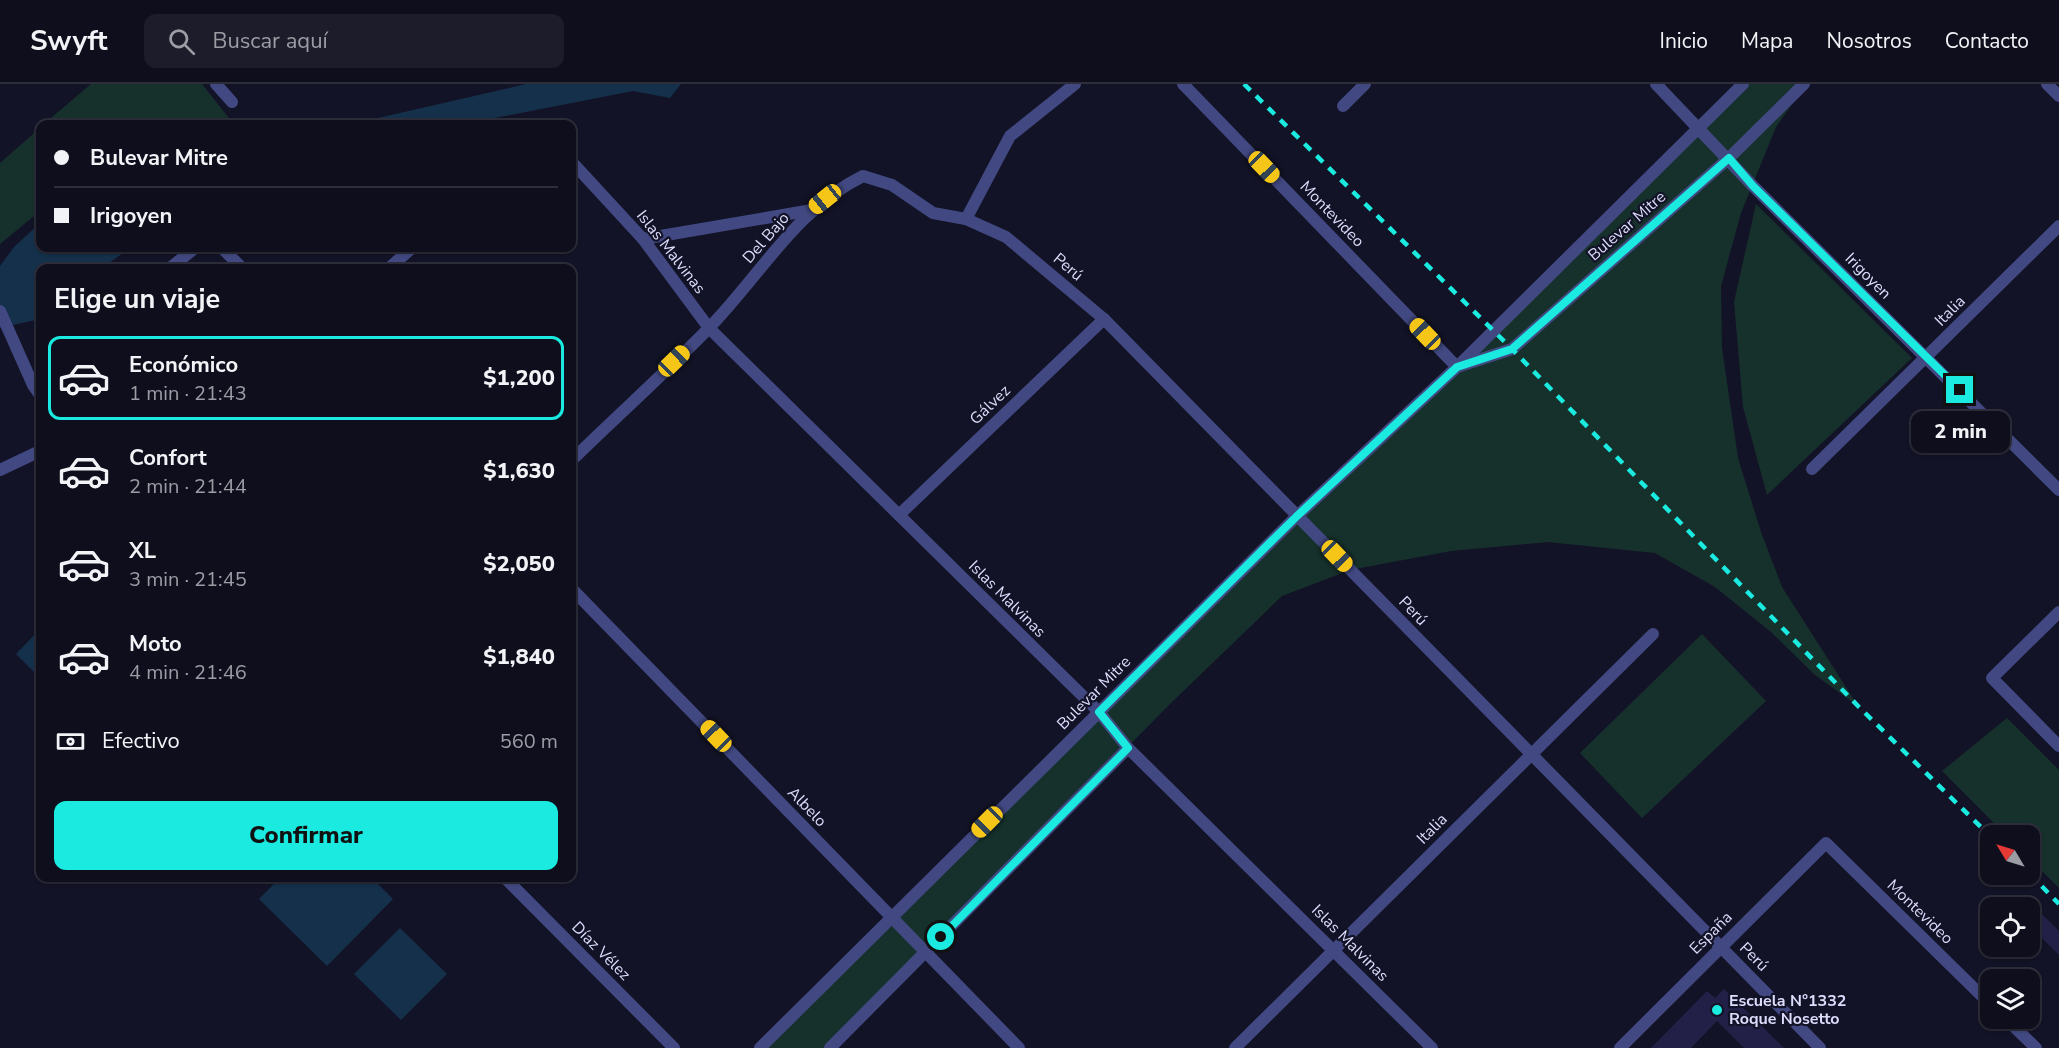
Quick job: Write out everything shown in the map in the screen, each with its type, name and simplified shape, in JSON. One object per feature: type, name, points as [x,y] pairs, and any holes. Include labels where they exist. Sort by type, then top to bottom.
[{"type":"street","points":[[216,84],[232,102]]},
{"type":"street","points":[[966,219],[1010,136],[1076,84]]},
{"type":"street","name":"Montevideo","points":[[1183,84],[1457,367]]},
{"type":"street","points":[[1343,106],[1365,84]]},
{"type":"street","name":"Irigoyen","points":[[1656,84],[1729,158],[1753,186],[2059,490]]},
{"type":"street","name":"Bulevar Mitre","points":[[760,1048],[1297,516],[1457,367],[1743,84]]},
{"type":"street","name":"Bulevar Mitre","points":[[1457,367],[1512,349],[1729,158],[1804,84]]},
{"type":"street","points":[[2047,84],[2059,96]]},
{"type":"street","name":"Islas Malvinas","points":[[576,166],[643,239],[709,328],[1099,712],[1128,748],[1432,1048]]},
{"type":"street","name":"Del Bajo","points":[[576,455],[709,328],[812,210],[839,188],[863,176],[892,185],[933,213],[966,219]]},
{"type":"street","points":[[643,239],[812,210]]},
{"type":"street","name":"Perú","points":[[966,219],[1006,237],[1104,319],[1820,1048]]},
{"type":"street","name":"Italia","points":[[1812,469],[2059,226]]},
{"type":"street","points":[[175,264],[190,252]]},
{"type":"street","points":[[226,252],[238,264]]},
{"type":"street","points":[[394,264],[407,252]]},
{"type":"street","points":[[0,311],[17,350],[36,383]]},
{"type":"street","name":"Gálvez","points":[[899,514],[1104,319]]},
{"type":"street","points":[[0,470],[36,453]]},
{"type":"street","name":"Albelo","points":[[576,593],[1019,1048]]},
{"type":"street","points":[[2059,612],[1992,678],[2059,746]]},
{"type":"street","name":"Italia","points":[[1235,1048],[1653,634]]},
{"type":"street","points":[[830,1048],[1128,748]]},
{"type":"street","name":"Montevideo","points":[[1826,843],[1980,994]]},
{"type":"street","name":"España","points":[[1620,1048],[1826,843]]},
{"type":"street","name":"Díaz Vélez","points":[[509,882],[674,1048]]},
{"type":"street","points":[[2016,1029],[2036,1048]]},
{"type":"street","points":[[2015,1048],[2025,1038]]},
{"type":"green space","points":[[91,84],[202,84],[230,120],[49,120]]},
{"type":"green space","points":[[1743,84],[1806,84],[1776,127],[1741,213],[1721,286],[1722,348],[1738,458],[1761,532],[1782,587],[1858,706],[1815,675],[1771,632],[1715,587],[1655,553],[1548,542],[1451,551],[1350,570],[1282,596],[1171,703],[830,1048],[760,1048]]},
{"type":"green space","points":[[36,132],[36,214],[0,244],[0,163]]},
{"type":"green space","points":[[1756,204],[1912,358],[1767,495],[1743,407],[1734,302]]},
{"type":"green space","points":[[1702,634],[1766,701],[1642,818],[1580,753]]},
{"type":"green space","points":[[2007,718],[2059,770],[2059,888],[2040,869],[2040,825],[1996,825],[1942,771]]},
{"type":"water","points":[[526,84],[681,84],[670,98],[633,91],[484,120],[365,120]]},
{"type":"water","points":[[36,227],[36,252],[124,252],[108,264],[36,264],[36,320],[0,328],[0,266],[14,247]]},
{"type":"water","points":[[36,633],[36,674],[16,654]]},
{"type":"water","points":[[276,882],[376,882],[393,899],[327,966],[259,899]]},
{"type":"water","points":[[400,928],[447,974],[401,1020],[354,974]]},
{"type":"building","points":[[2040,912],[2059,931],[2059,955],[2040,936]]},
{"type":"building","name":"Escuela N°1332 Roque Nosetto","points":[[1724,989],[1784,1048],[1744,1048],[1717,1021],[1691,1048],[1651,1048],[1707,991],[1715,998]]},
{"type":"railway","points":[[1244,84],[1512,349],[1858,706],[1980,826]]},
{"type":"railway","points":[[2040,884],[2059,904]]},
{"type":"place","name":"Escuela N°1332 Roque Nosetto","points":[[1717,1010]]},
{"type":"route","points":[[941,937],[1128,748],[1099,712],[1297,516],[1457,367],[1512,349],[1729,158],[1753,186],[1960,390]]}]
